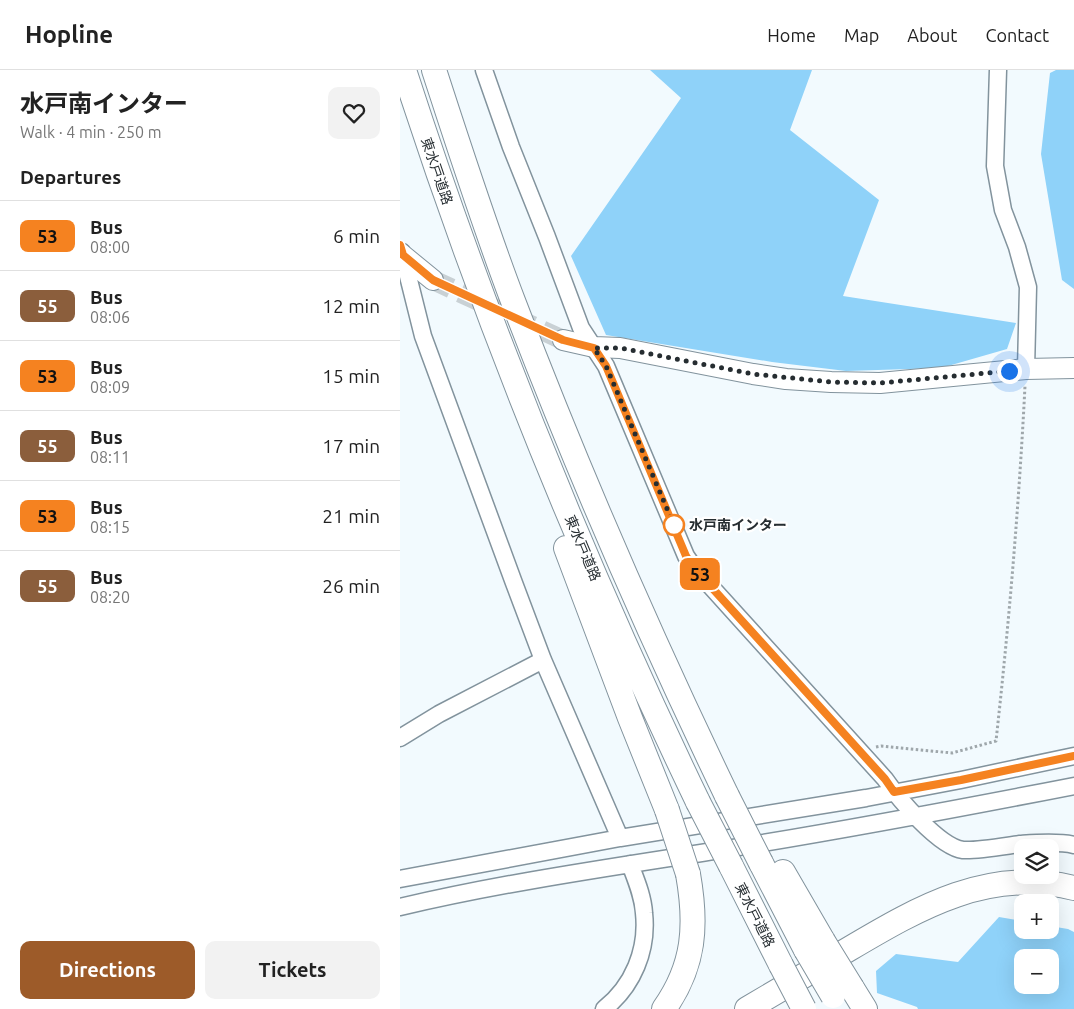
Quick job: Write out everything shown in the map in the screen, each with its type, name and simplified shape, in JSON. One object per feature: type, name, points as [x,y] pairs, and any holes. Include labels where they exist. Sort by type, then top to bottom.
[{"type":"highway","name":"東水戸道路","points":[[404,70],[438,174],[488,312],[577,536],[654,711],[698,802],[804,1009]]},
{"type":"highway","name":"東水戸道路","points":[[434,70],[465,167],[513,301],[603,526],[649,631],[696,711],[734,796],[841,998],[865,1009]]},
{"type":"highway","points":[[488,312],[562,537],[630,718],[667,810],[688,874],[694,918],[689,957],[682,979],[664,1009]]},
{"type":"highway","points":[[747,1009],[904,916],[957,895],[992,885],[1012,882],[1052,883],[1074,888]]},
{"type":"highway","points":[[778,1009],[911,930],[970,907],[997,900],[1034,898],[1050,899],[1074,905]]},
{"type":"main road","points":[[401,251],[433,280]]},
{"type":"main road","points":[[563,340],[594,348],[620,348],[753,374],[831,382],[880,383],[1026,369],[1074,368]]},
{"type":"street","points":[[484,70],[511,147],[581,328],[606,366],[686,556],[695,569],[885,779],[894,792],[948,846],[963,850],[1032,843],[1074,845]]},
{"type":"street","points":[[998,70],[995,166],[1003,210],[1017,247],[1028,287],[1026,369]]},
{"type":"street","points":[[401,251],[423,336],[543,660],[620,838]]},
{"type":"street","points":[[400,738],[439,714],[543,660]]},
{"type":"street","points":[[400,879],[620,838],[961,780],[1074,756]]},
{"type":"street","points":[[400,907],[517,882],[916,816],[1074,786]]},
{"type":"street","points":[[604,1009],[628,984],[639,962],[643,947],[644,912],[630,864]]},
{"type":"path","points":[[858,750],[881,746],[952,753],[996,741],[1006,656],[1026,369]]},
{"type":"shaded area","points":[[650,70],[812,70],[790,130],[879,200],[843,296],[1016,323],[1007,349],[941,368],[846,371],[772,362],[606,335],[571,256],[681,98]]},
{"type":"shaded area","points":[[1056,70],[1074,70],[1074,289],[1062,280],[1041,154],[1050,73]]},
{"type":"shaded area","points":[[999,917],[1014,920],[1014,939],[1059,939],[1059,928],[1068,929],[1074,932],[1074,1009],[918,1009],[877,993],[876,971],[896,954],[958,962]]},
{"type":"tunnel","points":[[433,280],[563,340]]},
{"type":"bus line","name":"53","points":[[400,245],[403,255],[433,280],[563,340],[594,348],[606,366],[686,556],[695,569],[873,765],[894,792],[1074,756]]},
{"type":"place","name":"水戸南インター","points":[[674,525]]},
{"type":"route","points":[[674,525],[606,366],[594,348],[620,348],[753,374],[831,382],[880,383],[1009,371]]}]
